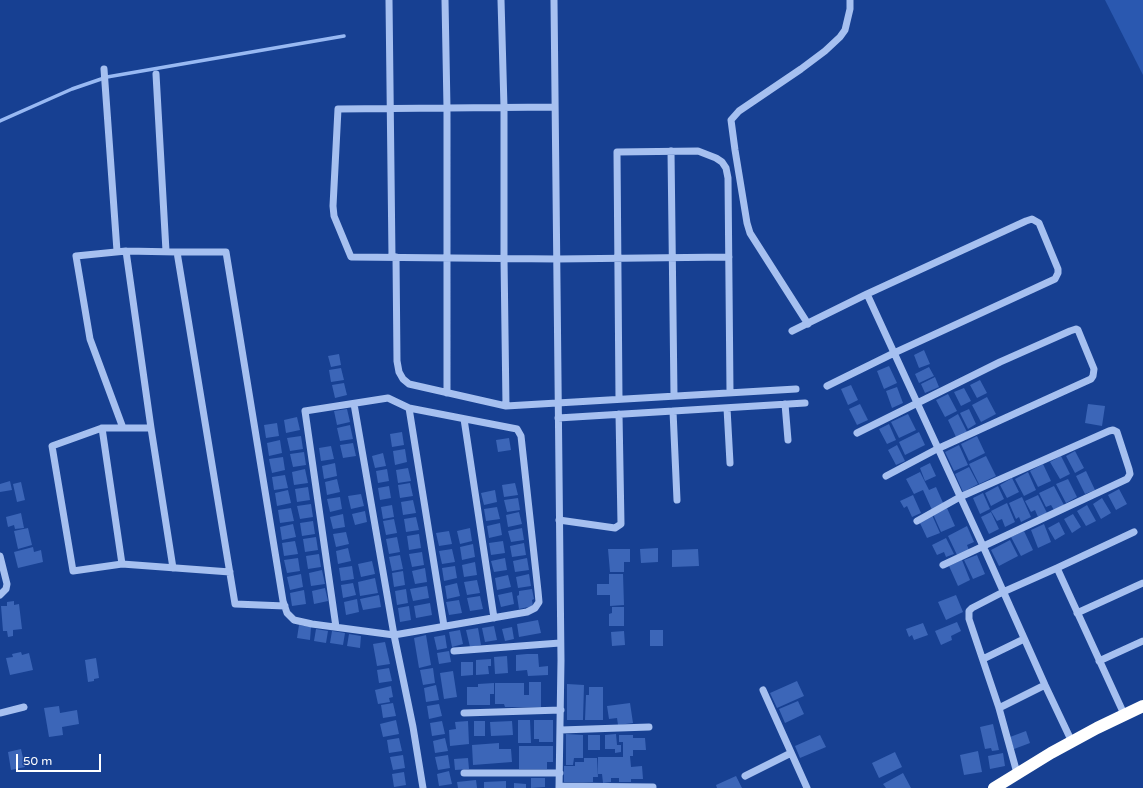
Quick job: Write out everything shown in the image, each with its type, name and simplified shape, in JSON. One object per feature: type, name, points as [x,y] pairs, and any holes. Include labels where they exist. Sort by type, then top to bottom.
[{"type":"highway","points":[[994,788],[1017,773],[1072,742],[1124,714],[1143,706]]},
{"type":"street","points":[[389,0],[390,108],[397,360],[399,372],[403,379],[409,384],[506,406],[796,388]]},
{"type":"street","points":[[445,0],[447,108],[447,393]]},
{"type":"street","points":[[502,0],[506,406]]},
{"type":"street","points":[[554,0],[561,710],[559,787],[653,787]]},
{"type":"street","points":[[808,324],[750,233],[731,120],[740,111],[801,69],[840,37],[845,30],[850,9],[850,0]]},
{"type":"street","points":[[104,70],[117,252]]},
{"type":"street","points":[[156,74],[166,251]]},
{"type":"street","points":[[555,107],[338,109],[333,206],[334,216],[351,257],[557,259],[729,257]]},
{"type":"street","points":[[671,151],[674,395]]},
{"type":"street","points":[[619,399],[617,152],[698,151],[708,154],[722,162],[726,168],[728,178],[730,392]]},
{"type":"street","points":[[792,332],[867,294],[1026,221],[1034,220],[1040,226],[1058,269],[1055,279],[894,353],[827,386]]},
{"type":"street","points":[[126,251],[173,568]]},
{"type":"street","points":[[122,428],[90,339],[76,256],[126,251],[226,252],[283,601],[287,613],[294,620],[312,624],[394,635],[527,612],[535,608],[538,602],[521,436],[517,429],[409,408],[388,398],[305,411],[336,627]]},
{"type":"street","points":[[177,252],[235,604],[285,606]]},
{"type":"street","points":[[867,294],[1072,742]]},
{"type":"street","points":[[858,433],[1000,362],[1070,331],[1076,329],[1078,330],[1094,369],[1093,376],[938,449],[886,476]]},
{"type":"street","points":[[558,418],[805,403]]},
{"type":"street","points":[[354,404],[394,635],[413,727],[423,788]]},
{"type":"street","points":[[785,404],[788,440]]},
{"type":"street","points":[[409,408],[444,626]]},
{"type":"street","points":[[727,408],[730,463]]},
{"type":"street","points":[[673,411],[677,500]]},
{"type":"street","points":[[559,520],[615,528],[621,524],[619,414]]},
{"type":"street","points":[[464,419],[494,618]]},
{"type":"street","points":[[152,428],[102,428],[52,446],[73,571],[122,564],[230,572]]},
{"type":"street","points":[[102,428],[122,564]]},
{"type":"street","points":[[917,521],[960,497],[1109,431],[1113,430],[1117,432],[1129,469],[1130,474],[1127,479],[943,565]]},
{"type":"street","points":[[1017,773],[999,708],[969,619],[969,611],[1003,592],[1134,532]]},
{"type":"street","points":[[0,556],[8,584],[6,589],[0,595]]},
{"type":"street","points":[[1057,568],[1124,714]]},
{"type":"street","points":[[1077,613],[1143,583]]},
{"type":"street","points":[[983,659],[1024,638]]},
{"type":"street","points":[[1099,661],[1143,641]]},
{"type":"street","points":[[454,651],[560,643]]},
{"type":"street","points":[[999,708],[1045,685]]},
{"type":"street","points":[[763,690],[807,788]]},
{"type":"street","points":[[0,713],[24,707]]},
{"type":"street","points":[[464,713],[561,710]]},
{"type":"street","points":[[561,730],[648,727]]},
{"type":"street","points":[[745,776],[791,753]]},
{"type":"street","points":[[464,773],[560,773]]},
{"type":"shaded area","points":[[1105,0],[1143,0],[1143,75]]},
{"type":"building","points":[[924,350],[930,364],[919,368],[914,355]]},
{"type":"building","points":[[339,354],[341,365],[331,367],[328,356]]},
{"type":"building","points":[[889,366],[897,383],[884,389],[877,371]]},
{"type":"building","points":[[929,367],[934,376],[919,383],[915,374]]},
{"type":"building","points":[[341,368],[344,380],[331,382],[329,370]]},
{"type":"building","points":[[935,377],[939,387],[925,393],[921,384]]},
{"type":"building","points":[[980,380],[987,393],[977,398],[970,385]]},
{"type":"building","points":[[344,383],[347,395],[335,398],[332,385]]},
{"type":"building","points":[[851,385],[858,400],[848,405],[841,389]]},
{"type":"building","points":[[897,387],[903,403],[892,408],[886,391]]},
{"type":"building","points":[[964,388],[971,401],[961,406],[954,392]]},
{"type":"building","points":[[948,394],[957,411],[945,417],[936,400]]},
{"type":"building","points":[[987,397],[996,414],[981,422],[972,405]]},
{"type":"building","points":[[860,404],[868,420],[857,425],[849,409]]},
{"type":"building","points":[[1088,404],[1105,406],[1102,426],[1085,423]]},
{"type":"building","points":[[347,409],[350,422],[337,425],[334,411]]},
{"type":"building","points":[[969,409],[976,424],[968,429],[960,413]]},
{"type":"building","points":[[908,414],[916,430],[899,438],[891,422]]},
{"type":"building","points":[[958,414],[967,432],[956,437],[948,420]]},
{"type":"building","points":[[297,417],[300,430],[286,433],[284,420]]},
{"type":"building","points":[[277,423],[279,436],[266,438],[264,425]]},
{"type":"building","points":[[889,424],[896,440],[887,444],[879,429]]},
{"type":"building","points":[[350,425],[353,439],[340,441],[337,428]]},
{"type":"building","points":[[402,432],[404,445],[392,447],[390,434]]},
{"type":"building","points":[[919,432],[925,445],[905,455],[899,442]]},
{"type":"building","points":[[301,436],[303,449],[290,451],[287,438]]},
{"type":"building","points":[[977,436],[985,453],[969,461],[961,444]]},
{"type":"building","points":[[509,438],[511,450],[498,452],[496,440]]},
{"type":"building","points":[[280,440],[282,453],[269,456],[267,443]]},
{"type":"building","points":[[353,443],[356,456],[343,458],[340,445]]},
{"type":"building","points":[[897,445],[905,461],[896,465],[888,450]]},
{"type":"building","points":[[959,445],[968,465],[954,471],[945,452]]},
{"type":"building","points":[[331,446],[334,459],[321,461],[319,448]]},
{"type":"building","points":[[405,449],[407,462],[395,465],[393,451]]},
{"type":"building","points":[[1075,451],[1084,468],[1075,473],[1066,456]]},
{"type":"building","points":[[304,452],[306,465],[293,467],[290,454]]},
{"type":"building","points":[[383,453],[386,466],[375,468],[372,456]]},
{"type":"building","points":[[986,456],[996,476],[979,484],[969,464]]},
{"type":"building","points":[[1061,456],[1070,474],[1060,479],[1050,462]]},
{"type":"building","points":[[283,457],[285,470],[272,473],[269,459]]},
{"type":"building","points":[[335,463],[337,476],[324,479],[322,466]]},
{"type":"building","points":[[930,463],[936,476],[925,481],[920,468]]},
{"type":"building","points":[[1043,464],[1051,481],[1038,487],[1030,471]]},
{"type":"building","points":[[969,467],[978,484],[963,492],[955,474]]},
{"type":"building","points":[[408,468],[411,481],[398,483],[396,470]]},
{"type":"building","points":[[305,469],[308,483],[294,485],[292,472]]},
{"type":"building","points":[[387,469],[389,481],[378,483],[376,471]]},
{"type":"building","points":[[1086,471],[1095,490],[1085,494],[1076,476]]},
{"type":"building","points":[[920,472],[929,490],[936,487],[944,505],[932,510],[923,490],[914,494],[906,479]]},
{"type":"building","points":[[1028,472],[1036,490],[1024,496],[1015,479]]},
{"type":"building","points":[[285,475],[288,488],[274,490],[272,477]]},
{"type":"building","points":[[1012,478],[1019,492],[1007,498],[1000,485]]},
{"type":"building","points":[[337,479],[340,492],[327,495],[325,482]]},
{"type":"building","points":[[1068,479],[1077,497],[1066,503],[1056,484]]},
{"type":"building","points":[[10,481],[12,490],[0,492],[0,484]]},
{"type":"building","points":[[21,482],[25,500],[17,502],[13,484]]},
{"type":"building","points":[[410,483],[413,496],[400,498],[398,485]]},
{"type":"building","points":[[515,483],[518,495],[504,497],[502,485]]},
{"type":"building","points":[[389,486],[391,498],[380,500],[378,488]]},
{"type":"building","points":[[998,486],[1004,499],[991,506],[985,493]]},
{"type":"building","points":[[1054,486],[1064,505],[1054,510],[1051,505],[1046,507],[1039,493]]},
{"type":"building","points":[[308,487],[310,500],[297,502],[295,489]]},
{"type":"building","points":[[1119,489],[1127,504],[1116,510],[1108,495]]},
{"type":"building","points":[[288,490],[291,503],[277,506],[275,493]]},
{"type":"building","points":[[495,490],[497,502],[484,505],[481,493]]},
{"type":"building","points":[[983,493],[990,509],[980,514],[973,498]]},
{"type":"building","points":[[361,494],[364,506],[351,509],[348,496]]},
{"type":"building","points":[[913,495],[921,513],[912,517],[907,506],[904,508],[900,501]]},
{"type":"building","points":[[1038,495],[1047,513],[1038,517],[1035,510],[1031,512],[1025,501]]},
{"type":"building","points":[[340,497],[342,509],[330,512],[327,499]]},
{"type":"building","points":[[1022,497],[1031,517],[1021,522],[1019,517],[1016,519],[1009,503]]},
{"type":"building","points":[[518,498],[520,510],[507,512],[504,500]]},
{"type":"building","points":[[1102,498],[1111,513],[1101,519],[1093,504]]},
{"type":"building","points":[[413,500],[416,513],[403,515],[401,502]]},
{"type":"building","points":[[1007,503],[1015,522],[1005,527],[1002,519],[997,521],[991,511]]},
{"type":"building","points":[[311,504],[313,517],[300,519],[297,506]]},
{"type":"building","points":[[392,505],[394,517],[383,519],[381,507]]},
{"type":"building","points":[[1087,505],[1096,521],[1086,526],[1077,511]]},
{"type":"building","points":[[497,507],[500,519],[486,521],[484,509]]},
{"type":"building","points":[[291,508],[294,521],[280,523],[278,510]]},
{"type":"building","points":[[947,508],[955,526],[941,532],[933,514]]},
{"type":"building","points":[[365,511],[367,522],[355,525],[352,514]]},
{"type":"building","points":[[519,512],[522,524],[508,527],[506,515]]},
{"type":"building","points":[[991,512],[999,529],[989,534],[981,517]]},
{"type":"building","points":[[21,513],[24,528],[15,529],[14,525],[8,527],[6,517]]},
{"type":"building","points":[[343,514],[345,527],[333,529],[330,517]]},
{"type":"building","points":[[1073,514],[1081,527],[1072,533],[1064,519]]},
{"type":"building","points":[[932,515],[940,533],[927,538],[919,521]]},
{"type":"building","points":[[416,517],[419,530],[406,532],[404,519]]},
{"type":"building","points":[[394,519],[397,533],[386,535],[383,521]]},
{"type":"building","points":[[313,521],[315,534],[302,536],[300,523]]},
{"type":"building","points":[[1059,522],[1065,534],[1055,540],[1048,528]]},
{"type":"building","points":[[500,523],[502,535],[489,538],[487,526]]},
{"type":"building","points":[[293,524],[296,537],[282,540],[280,527]]},
{"type":"building","points":[[1044,524],[1051,542],[1038,548],[1031,530]]},
{"type":"building","points":[[967,526],[974,542],[967,545],[969,550],[957,555],[948,536]]},
{"type":"building","points":[[28,528],[32,545],[18,549],[14,531]]},
{"type":"building","points":[[470,528],[472,541],[460,544],[457,531]]},
{"type":"building","points":[[522,528],[524,540],[511,542],[508,531]]},
{"type":"building","points":[[449,531],[452,544],[439,546],[436,533]]},
{"type":"building","points":[[1024,531],[1033,550],[1021,556],[1011,537]]},
{"type":"building","points":[[346,532],[349,544],[336,547],[333,534]]},
{"type":"building","points":[[419,534],[421,548],[409,550],[407,536]]},
{"type":"building","points":[[316,537],[318,550],[305,552],[303,539]]},
{"type":"building","points":[[397,537],[400,552],[389,554],[386,539]]},
{"type":"building","points":[[946,538],[954,554],[946,557],[944,552],[937,555],[932,545]]},
{"type":"building","points":[[1010,540],[1018,556],[999,566],[991,550]]},
{"type":"building","points":[[295,541],[298,554],[284,556],[282,543]]},
{"type":"building","points":[[503,541],[505,553],[491,555],[489,543]]},
{"type":"building","points":[[524,543],[526,555],[512,557],[510,546]]},
{"type":"building","points":[[473,544],[475,557],[462,560],[460,547]]},
{"type":"building","points":[[33,547],[34,552],[41,550],[43,562],[18,568],[14,552]]},
{"type":"building","points":[[348,548],[351,561],[338,564],[336,551]]},
{"type":"building","points":[[658,548],[658,562],[641,563],[640,549]]},
{"type":"building","points":[[452,549],[455,562],[442,564],[439,551]]},
{"type":"building","points":[[608,549],[630,549],[630,562],[624,562],[624,572],[610,572]]},
{"type":"building","points":[[698,549],[699,566],[672,567],[672,550]]},
{"type":"building","points":[[422,552],[424,565],[412,567],[409,554]]},
{"type":"building","points":[[319,554],[321,567],[308,569],[306,556]]},
{"type":"building","points":[[400,555],[403,569],[392,571],[389,557]]},
{"type":"building","points":[[977,555],[985,574],[973,579],[964,560]]},
{"type":"building","points":[[298,558],[300,571],[287,573],[284,560]]},
{"type":"building","points":[[505,558],[507,570],[494,572],[491,561]]},
{"type":"building","points":[[527,558],[529,570],[515,572],[513,561]]},
{"type":"building","points":[[962,560],[970,580],[958,586],[949,566]]},
{"type":"building","points":[[372,561],[375,574],[361,577],[358,564]]},
{"type":"building","points":[[475,562],[477,575],[464,577],[462,565]]},
{"type":"building","points":[[352,566],[354,579],[341,581],[339,568]]},
{"type":"building","points":[[455,566],[457,578],[444,581],[442,568]]},
{"type":"building","points":[[425,568],[427,582],[415,584],[412,571]]},
{"type":"building","points":[[322,570],[325,584],[311,586],[309,573]]},
{"type":"building","points":[[403,571],[405,585],[394,587],[392,573]]},
{"type":"building","points":[[301,574],[303,587],[290,590],[287,577]]},
{"type":"building","points":[[529,574],[531,586],[518,588],[516,577]]},
{"type":"building","points":[[609,574],[623,574],[624,605],[610,606],[610,595],[597,595],[597,584],[609,584]]},
{"type":"building","points":[[508,575],[511,587],[497,590],[495,578]]},
{"type":"building","points":[[375,578],[378,593],[360,596],[358,582]]},
{"type":"building","points":[[477,580],[480,593],[467,595],[464,582]]},
{"type":"building","points":[[353,583],[356,595],[343,598],[341,585]]},
{"type":"building","points":[[457,583],[460,596],[447,599],[445,586]]},
{"type":"building","points":[[427,586],[429,598],[413,601],[410,589]]},
{"type":"building","points":[[325,588],[328,601],[314,604],[312,591]]},
{"type":"building","points":[[406,589],[408,603],[397,605],[395,591]]},
{"type":"building","points":[[532,589],[534,599],[532,600],[533,606],[519,609],[517,596],[519,595],[519,591]]},
{"type":"building","points":[[304,590],[306,604],[292,606],[290,593]]},
{"type":"building","points":[[512,592],[514,604],[501,607],[498,595]]},
{"type":"building","points":[[379,595],[381,607],[363,610],[360,599]]},
{"type":"building","points":[[956,595],[963,612],[946,620],[938,602]]},
{"type":"building","points":[[480,596],[483,609],[470,611],[467,598]]},
{"type":"building","points":[[357,599],[359,612],[346,615],[344,602]]},
{"type":"building","points":[[459,600],[462,613],[449,615],[446,602]]},
{"type":"building","points":[[14,601],[14,605],[19,604],[22,629],[13,630],[13,636],[8,637],[7,631],[3,631],[1,606],[7,606],[7,602]]},
{"type":"building","points":[[430,603],[432,615],[416,618],[414,606]]},
{"type":"building","points":[[409,606],[411,620],[400,622],[398,608]]},
{"type":"building","points":[[612,607],[624,607],[624,626],[609,626],[609,614],[612,613]]},
{"type":"building","points":[[538,620],[541,633],[519,637],[517,624]]},
{"type":"building","points":[[957,622],[961,631],[951,636],[952,640],[941,645],[935,631]]},
{"type":"building","points":[[923,623],[928,635],[914,640],[912,635],[909,637],[906,629]]},
{"type":"building","points":[[299,625],[311,627],[310,640],[297,638]]},
{"type":"building","points":[[494,626],[497,640],[485,642],[482,628]]},
{"type":"building","points":[[512,627],[514,639],[505,641],[502,629]]},
{"type":"building","points":[[478,628],[481,645],[470,647],[466,630]]},
{"type":"building","points":[[316,629],[328,631],[326,643],[314,641]]},
{"type":"building","points":[[460,630],[463,644],[452,647],[449,632]]},
{"type":"building","points":[[650,630],[663,630],[663,646],[650,646]]},
{"type":"building","points":[[332,631],[345,633],[343,645],[330,643]]},
{"type":"building","points":[[624,631],[625,645],[612,646],[611,632]]},
{"type":"building","points":[[349,634],[361,636],[360,648],[347,646]]},
{"type":"building","points":[[426,635],[431,665],[419,668],[414,638]]},
{"type":"building","points":[[445,635],[447,648],[437,650],[434,637]]},
{"type":"building","points":[[385,642],[390,664],[377,666],[373,644]]},
{"type":"building","points":[[449,651],[451,662],[439,664],[437,653]]},
{"type":"building","points":[[21,652],[22,655],[29,653],[33,670],[10,675],[6,658],[13,657],[12,654]]},
{"type":"building","points":[[538,654],[539,667],[548,666],[548,675],[528,676],[527,670],[516,671],[516,655]]},
{"type":"building","points":[[507,656],[508,673],[495,674],[494,657]]},
{"type":"building","points":[[96,658],[99,678],[88,682],[85,660]]},
{"type":"building","points":[[491,659],[491,666],[488,666],[489,674],[476,675],[476,660]]},
{"type":"building","points":[[461,662],[473,662],[473,675],[461,676]]},
{"type":"building","points":[[389,668],[392,681],[379,683],[377,670]]},
{"type":"building","points":[[433,668],[435,683],[423,685],[420,670]]},
{"type":"building","points":[[453,671],[457,697],[444,699],[440,673]]},
{"type":"building","points":[[797,681],[804,696],[777,708],[770,693]]},
{"type":"building","points":[[529,682],[541,682],[541,707],[505,707],[504,704],[495,704],[495,683],[524,683],[524,695],[529,695]]},
{"type":"building","points":[[494,683],[494,694],[490,694],[490,705],[467,705],[467,687],[478,687],[478,684]]},
{"type":"building","points":[[567,684],[584,685],[583,720],[567,720]]},
{"type":"building","points":[[436,685],[439,700],[426,702],[424,688]]},
{"type":"building","points":[[391,686],[393,697],[389,698],[390,702],[378,704],[375,690]]},
{"type":"building","points":[[589,687],[603,687],[603,720],[585,720],[586,695],[589,695]]},
{"type":"building","points":[[798,701],[804,714],[785,723],[779,709]]},
{"type":"building","points":[[393,703],[396,716],[383,718],[381,705]]},
{"type":"building","points":[[630,703],[633,723],[618,725],[617,718],[609,719],[607,706]]},
{"type":"building","points":[[439,704],[442,716],[429,719],[427,706]]},
{"type":"building","points":[[59,706],[60,713],[77,710],[79,724],[62,727],[63,735],[49,737],[44,708]]},
{"type":"building","points":[[396,720],[399,734],[383,737],[380,724]]},
{"type":"building","points":[[518,720],[530,720],[531,743],[518,743]]},
{"type":"building","points":[[534,720],[553,720],[553,742],[539,742],[539,739],[534,739]]},
{"type":"building","points":[[442,721],[445,734],[432,736],[430,723]]},
{"type":"building","points":[[468,721],[469,744],[450,746],[449,730],[456,729],[455,722]]},
{"type":"building","points":[[474,721],[485,721],[485,736],[474,736]]},
{"type":"building","points":[[512,721],[513,735],[491,736],[490,722]]},
{"type":"building","points":[[993,724],[999,750],[992,751],[991,748],[985,749],[980,727]]},
{"type":"building","points":[[1026,731],[1030,743],[1014,749],[1010,737]]},
{"type":"building","points":[[566,734],[583,735],[583,758],[574,758],[573,765],[566,765]]},
{"type":"building","points":[[616,734],[617,745],[621,745],[621,752],[615,753],[615,749],[605,749],[605,735]]},
{"type":"building","points":[[588,735],[600,735],[600,750],[588,750]]},
{"type":"building","points":[[619,735],[633,735],[633,738],[645,738],[646,750],[633,750],[633,756],[630,756],[631,767],[642,766],[643,779],[631,779],[631,782],[619,782],[619,778],[611,778],[611,782],[603,783],[602,774],[598,774],[598,757],[623,757],[623,742],[619,742]]},
{"type":"building","points":[[820,735],[826,747],[800,758],[795,746]]},
{"type":"building","points":[[399,738],[402,751],[389,753],[387,740]]},
{"type":"building","points":[[445,738],[448,751],[435,753],[433,741]]},
{"type":"building","points":[[499,743],[499,749],[511,749],[512,762],[473,765],[472,745]]},
{"type":"building","points":[[519,746],[553,746],[553,762],[547,762],[547,769],[519,769]]},
{"type":"building","points":[[21,749],[25,767],[11,770],[8,752]]},
{"type":"building","points":[[978,751],[982,772],[964,775],[960,755]]},
{"type":"building","points":[[895,752],[902,767],[879,778],[872,763]]},
{"type":"building","points":[[1003,753],[1005,766],[990,769],[988,756]]},
{"type":"building","points":[[403,755],[405,768],[393,770],[390,757]]},
{"type":"building","points":[[448,755],[450,768],[438,770],[435,757]]},
{"type":"building","points":[[468,758],[469,769],[455,770],[454,759]]},
{"type":"building","points":[[584,758],[597,758],[598,777],[593,777],[593,782],[564,782],[564,766],[575,766],[575,762],[584,762]]},
{"type":"building","points":[[449,771],[452,784],[439,786],[437,774]]},
{"type":"building","points":[[404,772],[406,785],[394,787],[392,774]]},
{"type":"building","points":[[903,773],[911,788],[886,788],[883,784]]},
{"type":"building","points":[[736,776],[742,788],[717,788],[716,785]]},
{"type":"building","points":[[531,778],[545,778],[545,787],[531,788]]},
{"type":"building","points":[[476,780],[477,788],[458,788],[457,782]]},
{"type":"building","points":[[506,781],[506,788],[484,788],[484,782]]},
{"type":"building","points":[[514,783],[526,784],[526,788],[514,788]]},
{"type":"waterway","points":[[0,121],[72,89],[107,77],[344,36]]}]
